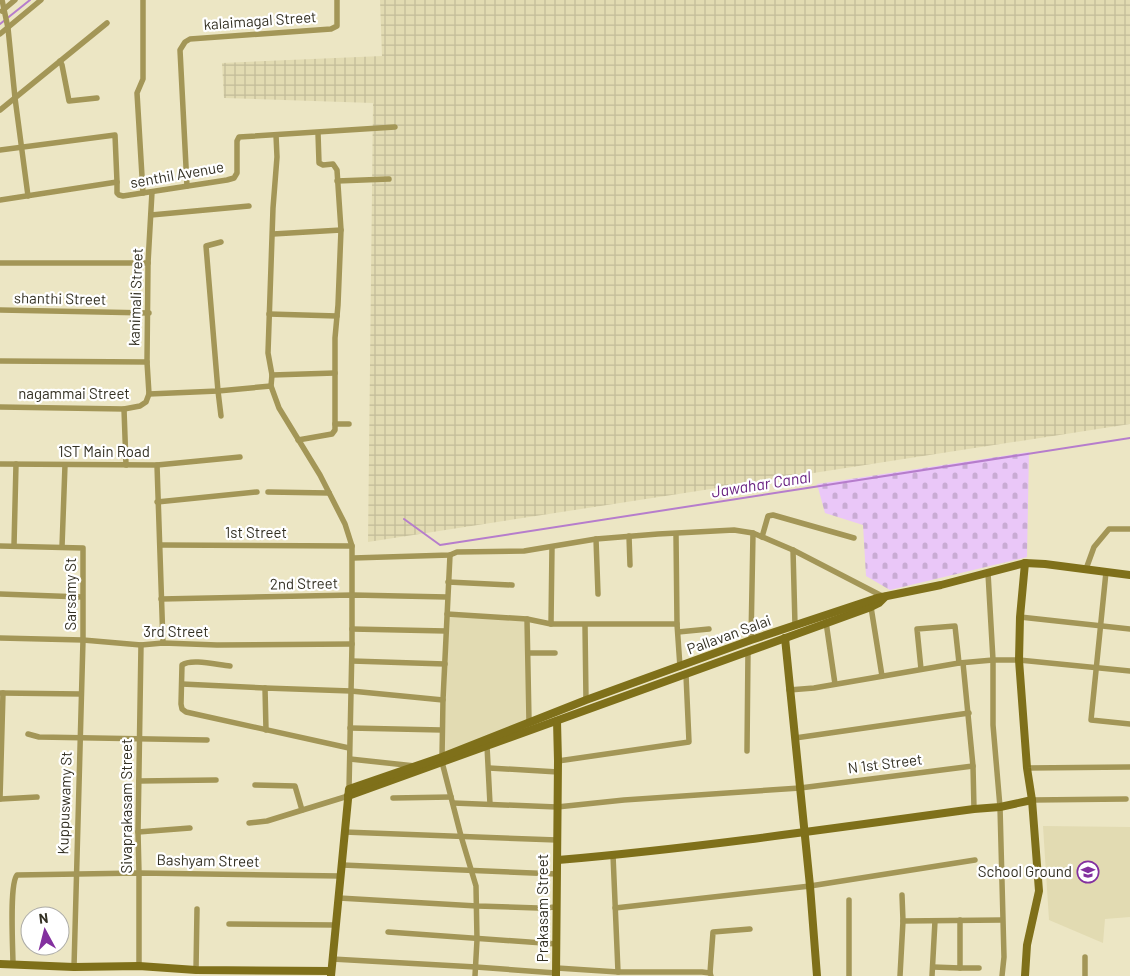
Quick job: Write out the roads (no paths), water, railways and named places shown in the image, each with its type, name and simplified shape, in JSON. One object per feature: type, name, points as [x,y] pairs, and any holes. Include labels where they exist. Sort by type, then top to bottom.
[{"type":"street","points":[[2,0],[3,12],[8,26],[28,196]]},
{"type":"street","points":[[3,12],[15,0]]},
{"type":"street","points":[[0,34],[41,0]]},
{"type":"street","points":[[143,0],[143,79],[137,93],[143,193]]},
{"type":"street","name":"kalaimagal Street","points":[[187,186],[181,45],[190,39],[331,29],[337,26],[337,0]]},
{"type":"street","points":[[0,110],[107,23]]},
{"type":"street","points":[[60,61],[69,101],[97,98]]},
{"type":"street","name":"senthil Avenue","points":[[0,200],[117,182],[117,193],[123,196],[227,180],[236,176],[237,141],[239,137],[395,127]]},
{"type":"street","points":[[298,440],[332,434],[335,424],[335,338],[341,230],[336,167],[333,164],[323,165],[319,163],[318,133]]},
{"type":"street","points":[[0,150],[115,135],[117,182]]},
{"type":"street","points":[[0,964],[74,967],[139,966],[196,970],[331,974],[349,792],[353,558],[352,546],[345,524],[320,475],[279,408],[271,386],[272,375],[268,353],[277,157],[276,135]]},
{"type":"street","points":[[338,181],[389,179]]},
{"type":"street","name":"kanimali Street","points":[[146,402],[149,394],[147,362],[149,313],[148,263],[152,192]]},
{"type":"street","points":[[151,215],[249,206]]},
{"type":"street","points":[[273,234],[341,230]]},
{"type":"street","points":[[221,242],[206,246],[221,416]]},
{"type":"street","points":[[0,263],[148,263]]},
{"type":"street","name":"shanthi Street","points":[[0,310],[149,313]]},
{"type":"street","points":[[269,314],[337,316]]},
{"type":"street","points":[[0,361],[147,362]]},
{"type":"street","points":[[272,375],[335,373]]},
{"type":"street","points":[[149,394],[218,391],[271,386]]},
{"type":"street","name":"nagammai Street","points":[[0,407],[124,409],[140,406],[146,402]]},
{"type":"street","points":[[124,409],[126,465]]},
{"type":"street","points":[[335,424],[349,424]]},
{"type":"street","points":[[157,464],[240,457]]},
{"type":"street","name":"1ST Main Road","points":[[0,464],[157,464],[157,502],[161,545]]},
{"type":"street","points":[[14,546],[16,464]]},
{"type":"street","points":[[0,546],[62,547],[65,465]]},
{"type":"street","points":[[157,502],[257,492]]},
{"type":"street","points":[[268,492],[329,493]]},
{"type":"street","points":[[762,537],[768,516],[774,515],[854,538]]},
{"type":"street","points":[[1086,569],[1094,547],[1108,529],[1130,528]]},
{"type":"street","points":[[249,823],[267,821],[302,810],[442,759],[487,746],[871,607],[885,597],[793,550],[753,533],[724,530],[596,539],[524,551],[458,552],[450,554],[353,558]]},
{"type":"street","points":[[751,640],[753,533]]},
{"type":"street","points":[[676,534],[677,624],[680,668]]},
{"type":"street","points":[[629,536],[630,564]]},
{"type":"street","points":[[596,539],[598,594]]},
{"type":"street","points":[[161,545],[163,643]]},
{"type":"street","name":"1st Street","points":[[161,545],[352,546]]},
{"type":"street","name":"Sarsamy St","points":[[62,547],[83,548],[83,640]]},
{"type":"street","points":[[551,624],[552,547]]},
{"type":"street","points":[[793,550],[795,625]]},
{"type":"street","points":[[450,554],[442,759],[461,836],[476,886],[477,940],[475,976]]},
{"type":"street","points":[[1025,563],[1020,618],[1019,660],[1039,891],[1027,945],[1025,976]]},
{"type":"street","name":"Pallavan Salai","points":[[349,792],[416,766],[442,759],[586,700],[680,668],[751,640],[877,598],[1025,563],[1130,575]]},
{"type":"street","points":[[1106,572],[1091,720],[1130,724]]},
{"type":"street","points":[[988,573],[993,660],[993,725],[1000,807],[1004,957],[1002,976]]},
{"type":"street","points":[[448,582],[512,585]]},
{"type":"street","points":[[0,594],[82,597]]},
{"type":"street","name":"2nd Street","points":[[161,599],[353,595],[447,597]]},
{"type":"street","points":[[871,607],[882,676]]},
{"type":"street","points":[[447,614],[527,619],[551,624],[677,624]]},
{"type":"street","points":[[1020,618],[1130,629]]},
{"type":"street","points":[[527,619],[529,722]]},
{"type":"street","points":[[826,622],[835,684]]},
{"type":"street","points":[[585,625],[586,700]]},
{"type":"street","points":[[921,670],[917,629],[955,626],[968,713],[973,766],[974,809]]},
{"type":"street","points":[[352,629],[446,631]]},
{"type":"street","points":[[678,632],[709,629]]},
{"type":"street","name":"3rd Street","points":[[0,638],[83,640],[141,645],[163,643],[217,645],[352,644]]},
{"type":"street","points":[[785,638],[810,886],[817,976]]},
{"type":"street","name":"Kuppuswamy St","points":[[74,967],[83,640]]},
{"type":"street","name":"Sivaprakasam Street","points":[[139,966],[138,832],[141,645]]},
{"type":"street","points":[[528,653],[555,652]]},
{"type":"street","points":[[747,751],[748,652]]},
{"type":"street","points":[[789,690],[814,688],[961,663],[993,660],[1019,660],[1130,671]]},
{"type":"street","points":[[352,661],[445,664]]},
{"type":"street","points":[[230,666],[187,662],[182,664],[182,709],[186,712],[349,748]]},
{"type":"street","points":[[558,761],[688,742],[690,738],[686,675]]},
{"type":"street","points":[[182,684],[351,691],[443,700]]},
{"type":"street","points":[[265,688],[266,730]]},
{"type":"street","points":[[37,798],[1,799],[2,693],[81,694]]},
{"type":"street","points":[[795,738],[968,713]]},
{"type":"street","name":"Prakasam Street","points":[[556,721],[558,761],[556,972]]},
{"type":"street","points":[[350,728],[442,730]]},
{"type":"street","points":[[28,734],[39,737],[207,740]]},
{"type":"street","points":[[487,746],[490,804]]},
{"type":"street","points":[[350,760],[416,766]]},
{"type":"street","name":"N 1st Street","points":[[393,798],[557,807],[624,800],[800,788],[973,766]]},
{"type":"street","points":[[1027,768],[1130,767]]},
{"type":"street","points":[[489,768],[558,772]]},
{"type":"street","points":[[139,780],[216,780]]},
{"type":"street","points":[[256,785],[295,786],[302,810]]},
{"type":"street","points":[[558,860],[804,832],[1000,807],[1032,800],[1126,799]]},
{"type":"street","points":[[138,832],[190,828]]},
{"type":"street","points":[[344,832],[557,840]]},
{"type":"street","points":[[613,855],[618,972]]},
{"type":"street","points":[[615,908],[810,886],[975,860]]},
{"type":"street","points":[[342,865],[472,872],[557,874]]},
{"type":"street","name":"Bashyam Street","points":[[13,965],[12,892],[17,875],[139,873],[340,876]]},
{"type":"street","points":[[900,976],[903,921],[902,895]]},
{"type":"street","points":[[338,898],[477,906],[556,908]]},
{"type":"street","points":[[849,900],[849,976]]},
{"type":"street","points":[[196,970],[197,909]]},
{"type":"street","points":[[960,920],[960,968]]},
{"type":"street","points":[[903,921],[1002,920]]},
{"type":"street","points":[[932,976],[935,921]]},
{"type":"street","points":[[230,924],[335,925]]},
{"type":"street","points":[[332,959],[556,972],[710,974],[713,932],[750,929]]},
{"type":"street","points":[[388,932],[477,940],[557,944]]},
{"type":"street","points":[[1084,976],[1085,957]]},
{"type":"street","points":[[933,967],[979,968]]},
{"type":"waterway","points":[[0,24],[30,0]]},
{"type":"waterway","name":"Jawahar Canal","points":[[404,519],[440,545],[1130,438]]},
{"type":"place","name":"School Ground","points":[[1088,872]]}]
